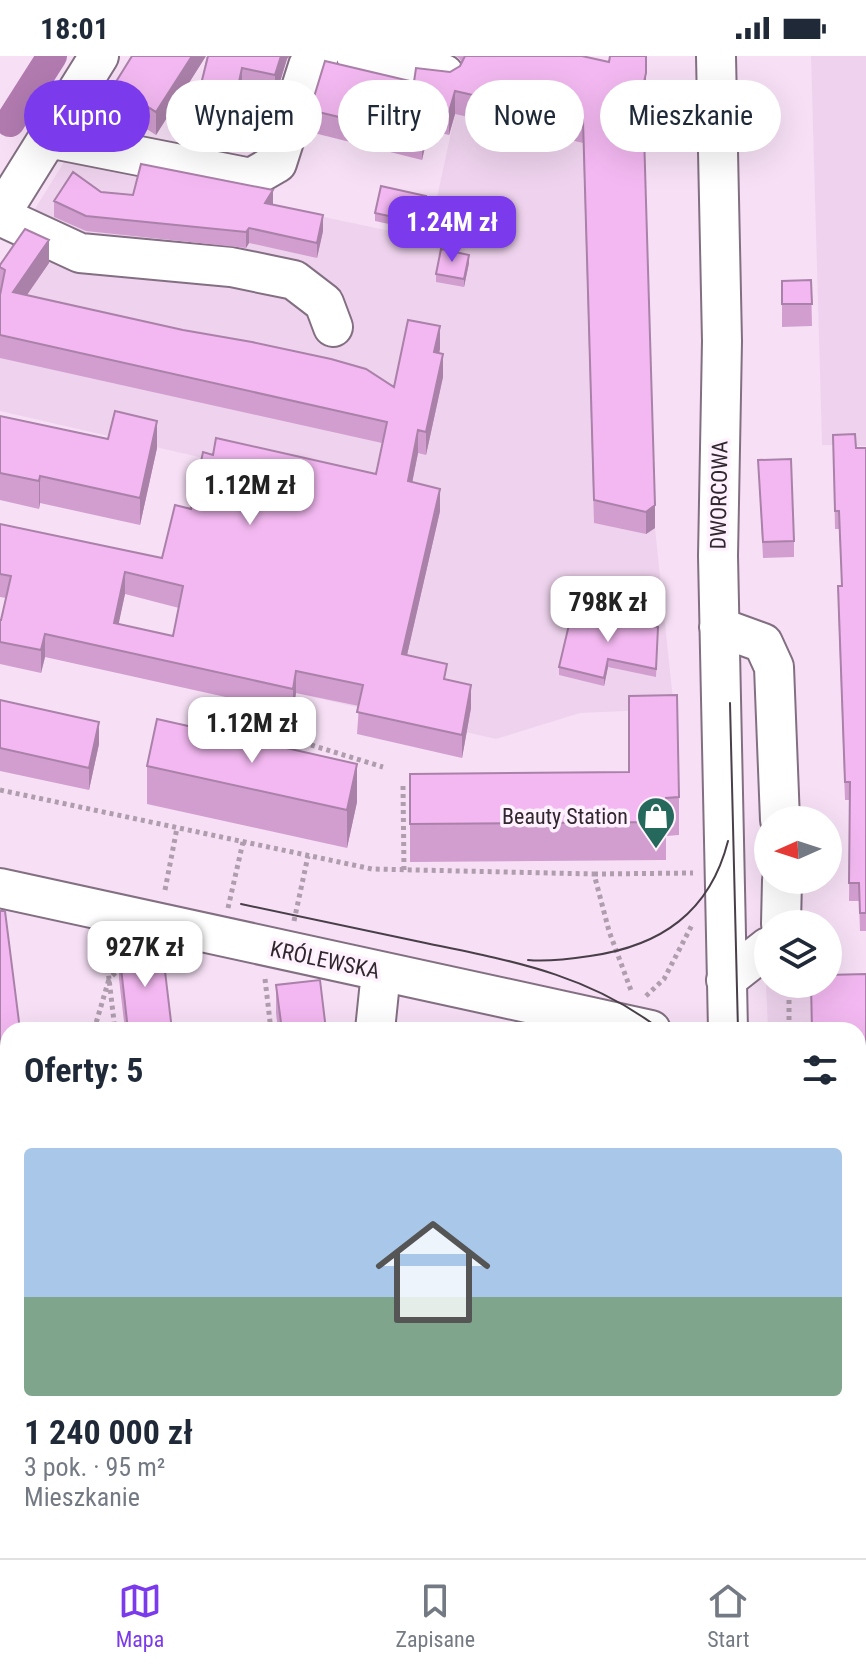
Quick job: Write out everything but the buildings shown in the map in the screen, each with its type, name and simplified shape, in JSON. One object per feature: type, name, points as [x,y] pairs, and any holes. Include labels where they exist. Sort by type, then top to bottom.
[{"type":"street","points":[[84,80],[99,56]]},
{"type":"street","points":[[119,152],[251,178],[277,163],[308,66],[319,56]]},
{"type":"street","points":[[356,56],[444,74]]},
{"type":"street","name":"DWORCOWA","points":[[716,56],[722,341],[719,627],[728,1022]]},
{"type":"street","points":[[39,152],[0,215],[80,253],[231,267],[294,280],[324,303],[333,327]]},
{"type":"street","points":[[719,627],[763,643],[774,667],[779,806]]},
{"type":"street","name":"KRÓLEWSKA","points":[[0,888],[614,1022]]},
{"type":"street","points":[[726,980],[754,958]]},
{"type":"street","points":[[376,1022],[381,972]]},
{"type":"path","points":[[311,745],[383,767]]},
{"type":"path","points":[[403,786],[404,870]]},
{"type":"path","points":[[0,790],[372,869],[693,874]]},
{"type":"path","points":[[692,858],[694,884]]},
{"type":"path","points":[[594,874],[609,931],[633,997],[648,996],[664,979],[693,922]]},
{"type":"path","points":[[104,939],[114,1022]]},
{"type":"path","points":[[96,1022],[109,979],[129,958]]},
{"type":"path","points":[[265,974],[270,1022]]},
{"type":"path","points":[[789,998],[789,1022]]},
{"type":"shaded area","points":[[811,56],[866,56],[866,446],[822,445]]},
{"type":"shaded area","points":[[455,114],[465,116],[465,152],[584,152],[584,143],[600,147],[600,152],[622,152],[644,157],[655,528],[674,709],[580,713],[496,739],[286,691],[216,461],[0,411],[0,265],[64,162],[428,239]]},
{"type":"shaded area","points":[[866,974],[866,1022],[768,1022],[767,998],[842,998],[842,980]]},
{"type":"waterway","points":[[10,122],[52,56]]},
{"type":"tram line","points":[[730,703],[738,1022]]},
{"type":"tram line","points":[[528,960],[567,959],[616,951],[660,934],[695,906],[709,888],[728,841]]},
{"type":"tram line","points":[[241,904],[513,962],[604,994],[650,1022]]},
{"type":"place","name":"Beauty Station","points":[[656,850]]}]
